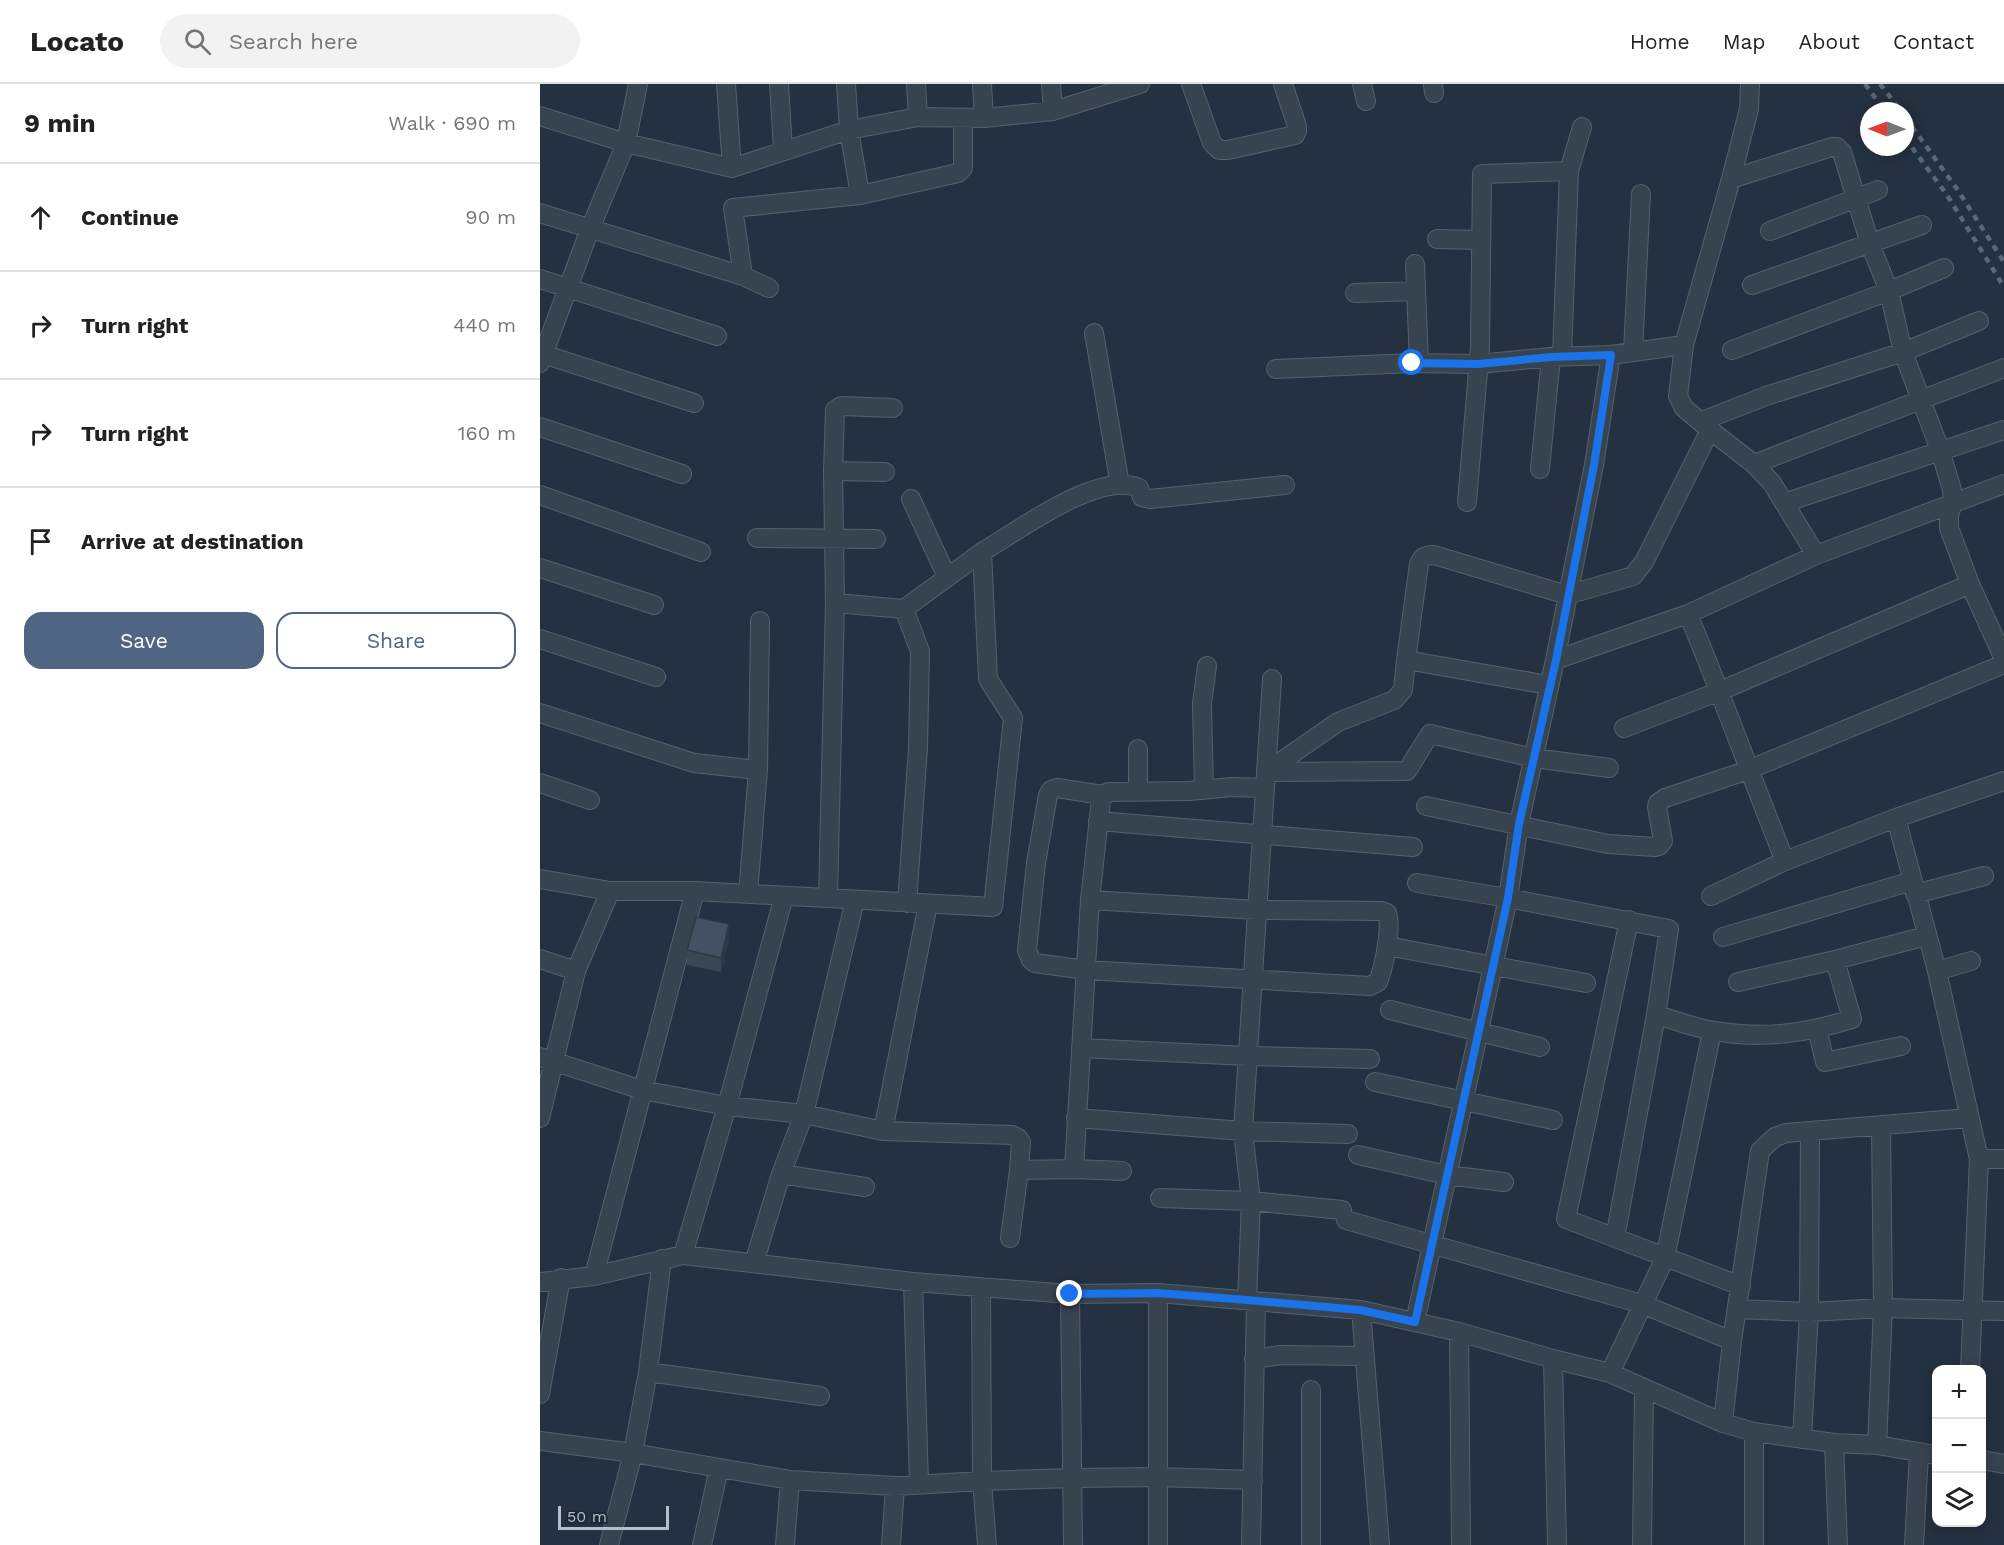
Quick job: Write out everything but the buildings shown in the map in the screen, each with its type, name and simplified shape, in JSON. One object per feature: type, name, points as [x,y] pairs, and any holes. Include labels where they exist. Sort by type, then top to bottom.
[{"type":"street","points":[[638,84],[626,143],[590,229],[542,358],[694,403]]},
{"type":"street","points":[[726,84],[732,168]]},
{"type":"street","points":[[779,84],[783,150]]},
{"type":"street","points":[[846,84],[849,130],[860,195]]},
{"type":"street","points":[[916,84],[918,117]]},
{"type":"street","points":[[982,84],[984,118]]},
{"type":"street","points":[[1051,84],[1053,111]]},
{"type":"street","points":[[540,116],[626,143],[732,168],[849,130],[918,117],[963,119],[1053,111],[1112,88],[1140,84]]},
{"type":"street","points":[[1191,84],[1212,143],[1219,150],[1294,135],[1297,126],[1283,84]]},
{"type":"street","points":[[1750,84],[1749,109],[1684,345],[1677,396],[1684,408],[1754,464],[1772,483],[1816,555]]},
{"type":"street","points":[[743,276],[733,208],[860,195],[958,173],[963,168],[963,119]]},
{"type":"street","points":[[1540,469],[1556,357],[1569,171],[1582,127]]},
{"type":"street","points":[[1731,179],[1832,147],[1837,147],[1842,152],[1870,244],[1889,291],[1903,352],[1940,450],[1952,490],[1953,503],[1949,515],[1949,528],[1970,584],[1999,638],[2004,659]]},
{"type":"street","points":[[1467,502],[1478,364],[1482,174],[1569,171]]},
{"type":"street","points":[[1770,231],[1878,190]]},
{"type":"street","points":[[1633,351],[1641,194]]},
{"type":"street","points":[[540,213],[743,276],[770,288]]},
{"type":"street","points":[[1752,285],[1922,225]]},
{"type":"street","points":[[1437,240],[1481,240]]},
{"type":"street","points":[[1415,264],[1419,363]]},
{"type":"street","points":[[1732,350],[1944,268]]},
{"type":"street","points":[[540,279],[717,336]]},
{"type":"street","points":[[1355,293],[1416,291]]},
{"type":"street","points":[[1265,780],[1338,722],[1394,700],[1403,690],[1419,564],[1422,557],[1434,555],[1567,595],[1633,576],[1644,562],[1706,426],[1766,396],[1903,352],[1979,321]]},
{"type":"street","points":[[1094,333],[1120,485]]},
{"type":"street","points":[[1276,369],[1419,363],[1478,364],[1611,355],[1684,345]]},
{"type":"street","points":[[1415,1322],[1508,898],[1519,824],[1548,685],[1556,660],[1594,465],[1611,355]]},
{"type":"street","points":[[1754,464],[2004,368]]},
{"type":"street","points":[[828,898],[835,603],[833,471],[835,410],[841,406],[893,408]]},
{"type":"street","points":[[540,427],[682,474]]},
{"type":"street","points":[[1784,502],[2004,430]]},
{"type":"street","points":[[833,471],[885,472]]},
{"type":"street","points":[[835,603],[904,609],[982,552],[1077,495],[1131,484],[1139,488],[1142,497],[1150,499],[1285,485]]},
{"type":"street","points":[[1556,660],[1688,614],[1816,555],[2004,484]]},
{"type":"street","points":[[540,495],[701,552]]},
{"type":"street","points":[[911,499],[947,577]]},
{"type":"street","points":[[757,538],[876,539]]},
{"type":"street","points":[[540,879],[610,891],[695,891],[993,908],[1013,718],[988,679],[982,552]]},
{"type":"street","points":[[540,568],[654,605]]},
{"type":"street","points":[[1624,728],[1720,691],[1970,584]]},
{"type":"street","points":[[904,609],[920,651],[918,748],[907,903]]},
{"type":"street","points":[[1688,614],[1785,861]]},
{"type":"street","points":[[748,894],[758,770],[760,621]]},
{"type":"street","points":[[540,639],[656,677]]},
{"type":"street","points":[[1406,660],[1548,685]]},
{"type":"street","points":[[1426,806],[1608,844],[1655,847],[1663,841],[1657,807],[1661,800],[1748,770],[2004,664]]},
{"type":"street","points":[[1203,790],[1202,704],[1207,666]]},
{"type":"street","points":[[1251,1545],[1254,1359],[1251,1201],[1243,1131],[1272,679]]},
{"type":"street","points":[[540,712],[694,763],[758,770]]},
{"type":"street","points":[[1074,1169],[1090,900],[1103,795],[1108,792],[1203,790],[1265,780],[1407,771],[1430,734],[1534,758],[1609,768]]},
{"type":"street","points":[[1138,749],[1138,792]]},
{"type":"street","points":[[1711,896],[1785,861],[1896,818],[2004,781]]},
{"type":"street","points":[[540,783],[590,800]]},
{"type":"street","points":[[1090,900],[1257,910],[1383,911],[1388,916],[1387,946],[1380,976],[1375,984],[1086,970],[1035,963],[1031,960],[1027,950],[1036,863],[1048,795],[1051,790],[1057,788],[1103,795]]},
{"type":"street","points":[[1896,818],[1937,971],[1979,1159],[1970,1365]]},
{"type":"street","points":[[1098,821],[1413,847]]},
{"type":"street","points":[[1723,938],[1913,887],[1984,876]]},
{"type":"street","points":[[1417,883],[1669,929],[1656,1015],[1615,1238]]},
{"type":"street","points":[[540,1118],[546,1059],[576,971],[610,891]]},
{"type":"street","points":[[594,1276],[695,891]]},
{"type":"street","points":[[683,1255],[727,1106],[784,896]]},
{"type":"street","points":[[754,1263],[781,1174],[804,1114],[855,900]]},
{"type":"street","points":[[883,1131],[928,904]]},
{"type":"street","points":[[1629,920],[1566,1219],[1741,1286]]},
{"type":"street","points":[[1738,982],[1926,936]]},
{"type":"street","points":[[1387,946],[1586,983]]},
{"type":"street","points":[[540,959],[576,971]]},
{"type":"street","points":[[1656,1015],[1712,1031],[1765,1036],[1817,1029],[1852,1018],[1835,960]]},
{"type":"street","points":[[1937,971],[1971,961]]},
{"type":"street","points":[[1390,1010],[1540,1047]]},
{"type":"street","points":[[1817,1029],[1825,1062],[1901,1046]]},
{"type":"street","points":[[1610,1373],[1665,1258],[1712,1031]]},
{"type":"street","points":[[1081,1048],[1370,1059]]},
{"type":"street","points":[[546,1059],[642,1090],[727,1106],[804,1114],[883,1131],[1012,1135],[1021,1142],[1010,1238]]},
{"type":"street","points":[[1375,1082],[1553,1120]]},
{"type":"street","points":[[1076,1118],[1243,1131],[1348,1134]]},
{"type":"street","points":[[1722,1423],[1760,1151],[1775,1137],[1786,1133],[1969,1118]]},
{"type":"street","points":[[1877,1445],[1883,1308],[1881,1125]]},
{"type":"street","points":[[1802,1439],[1809,1312],[1810,1131]]},
{"type":"street","points":[[1358,1155],[1447,1175],[1504,1182]]},
{"type":"street","points":[[1979,1159],[2004,1159]]},
{"type":"street","points":[[1019,1170],[1122,1171]]},
{"type":"street","points":[[781,1174],[865,1187]]},
{"type":"street","points":[[1160,1198],[1251,1201],[1344,1215],[1433,1244],[1642,1304],[1732,1341]]},
{"type":"street","points":[[540,1282],[594,1276],[683,1255],[913,1282],[1070,1294],[1158,1293],[1360,1310],[1459,1332],[1610,1373],[1722,1423],[1802,1439],[1877,1445],[1928,1454],[1914,1545]]},
{"type":"street","points":[[609,1545],[633,1453],[648,1372],[662,1259]]},
{"type":"street","points":[[540,1394],[561,1278]]},
{"type":"street","points":[[913,1282],[919,1484]]},
{"type":"street","points":[[981,1287],[982,1481],[987,1545]]},
{"type":"street","points":[[1158,1293],[1158,1545]]},
{"type":"street","points":[[1070,1294],[1073,1545]]},
{"type":"street","points":[[1738,1309],[1809,1312],[1883,1308],[2004,1311]]},
{"type":"street","points":[[1360,1310],[1380,1545]]},
{"type":"street","points":[[1459,1332],[1461,1545]]},
{"type":"street","points":[[1254,1359],[1281,1355],[1364,1356]]},
{"type":"street","points":[[1553,1359],[1557,1545]]},
{"type":"street","points":[[648,1372],[820,1396]]},
{"type":"street","points":[[1642,1545],[1644,1388]]},
{"type":"street","points":[[1311,1390],[1311,1545]]},
{"type":"street","points":[[1754,1431],[1754,1545]]},
{"type":"street","points":[[540,1441],[633,1453],[790,1480],[895,1486],[1072,1478],[1157,1477],[1253,1480]]},
{"type":"street","points":[[1834,1443],[1838,1545]]},
{"type":"street","points":[[1986,1461],[2004,1464]]},
{"type":"street","points":[[702,1545],[719,1468]]},
{"type":"street","points":[[785,1545],[790,1480]]},
{"type":"street","points":[[891,1545],[895,1486]]},
{"type":"railway","points":[[1865,84],[1878,102]]},
{"type":"railway","points":[[1880,84],[1894,102]]},
{"type":"railway","points":[[1914,129],[1957,189],[2004,262]]},
{"type":"railway","points":[[1914,150],[1947,195],[2004,287]]},
{"type":"route","points":[[1070,1294],[1158,1293],[1247,1300],[1360,1310],[1415,1322],[1508,898],[1519,824],[1548,685],[1556,660],[1594,465],[1611,355],[1551,357],[1478,364],[1412,363]]}]
